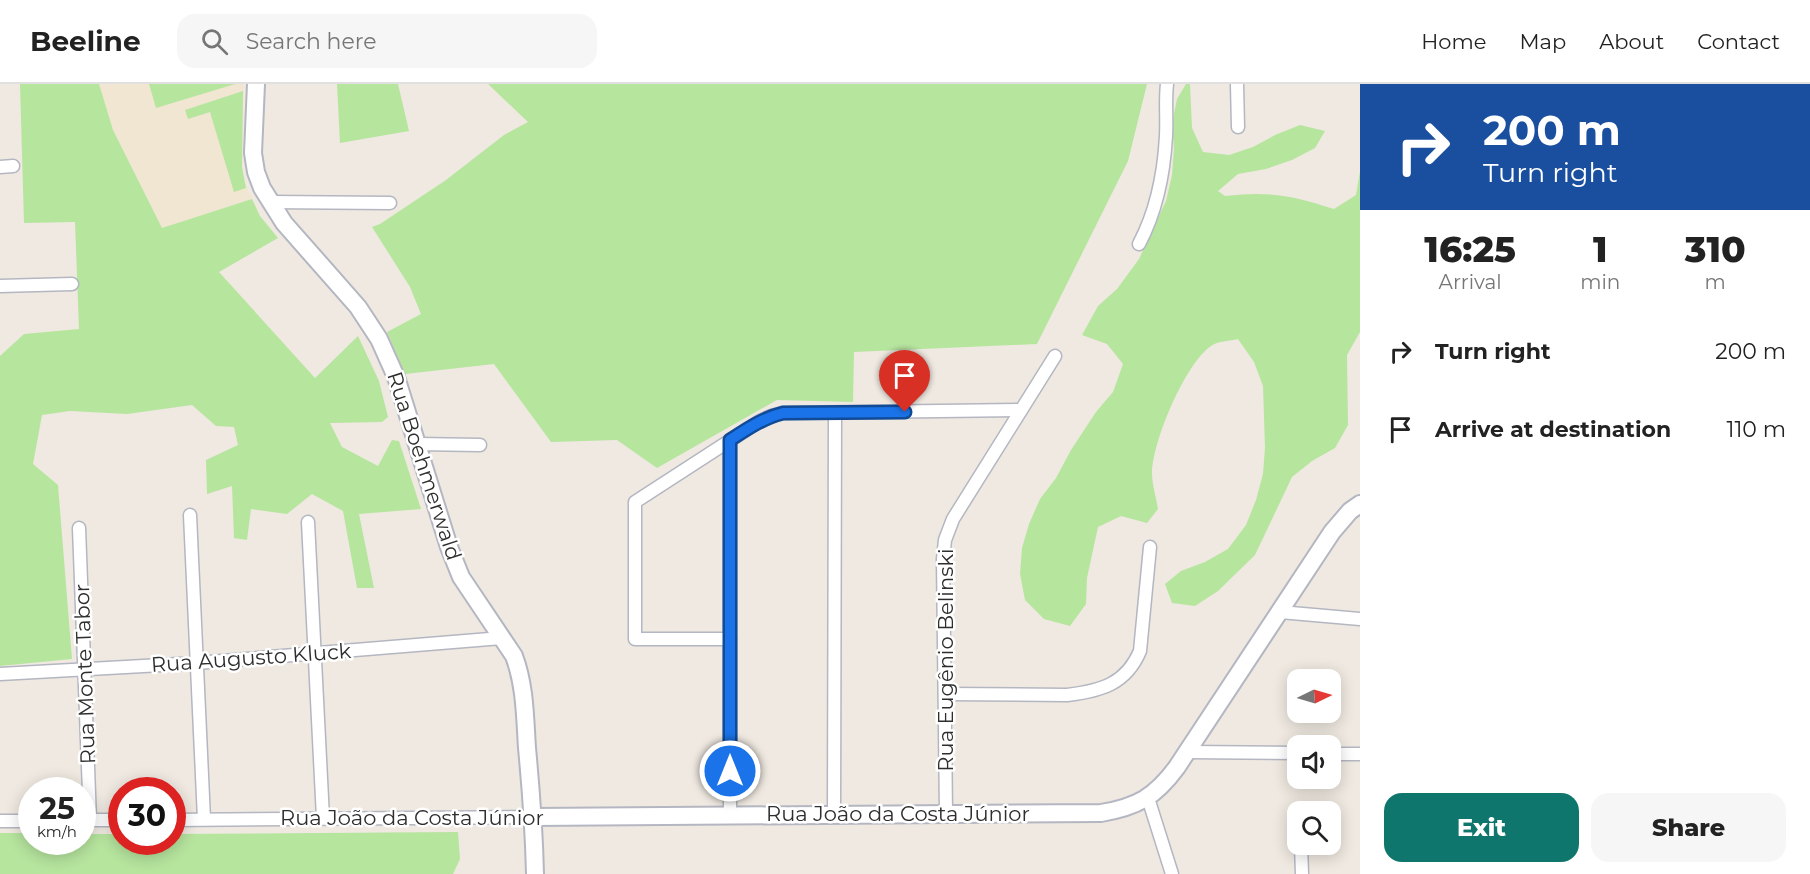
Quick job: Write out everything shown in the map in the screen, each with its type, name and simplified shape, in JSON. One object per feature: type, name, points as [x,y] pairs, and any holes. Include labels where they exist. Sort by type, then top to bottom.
[{"type":"main road","name":"Rua Boehmerwald","points":[[256,84],[253,153],[256,172],[269,202],[284,223],[368,320],[388,358],[449,547],[461,577],[514,656],[520,679],[533,817],[535,874]]},
{"type":"main road","name":"Rua João da Costa Júnior","points":[[533,817],[1101,813],[1133,806],[1148,798],[1167,780],[1188,752],[1332,532],[1360,504]]},
{"type":"street","points":[[1138,244],[1152,215],[1161,175],[1167,134],[1167,84]]},
{"type":"street","points":[[1237,84],[1238,127]]},
{"type":"street","points":[[0,167],[13,166]]},
{"type":"street","points":[[269,202],[390,203]]},
{"type":"street","points":[[0,286],[72,284]]},
{"type":"street","name":"Rua Eugênio Belinski","points":[[946,814],[943,559],[945,540],[960,506],[1055,356]]},
{"type":"street","points":[[730,639],[635,639],[635,502],[730,440],[771,416],[783,413],[1021,410]]},
{"type":"street","points":[[834,815],[835,413]]},
{"type":"street","points":[[730,440],[730,816]]},
{"type":"street","points":[[417,444],[480,445]]},
{"type":"street","points":[[190,515],[204,819]]},
{"type":"street","points":[[308,522],[323,818]]},
{"type":"street","name":"Rua Monte Tabor","points":[[79,528],[85,670],[86,777]]},
{"type":"street","points":[[945,694],[1067,695],[1099,689],[1122,677],[1134,666],[1140,651],[1150,547]]},
{"type":"street","points":[[1280,612],[1360,619]]},
{"type":"street","name":"Rua Augusto Kluck","points":[[0,674],[197,663],[502,638]]},
{"type":"street","points":[[1188,752],[1287,753]]},
{"type":"street","points":[[1341,754],[1360,754]]},
{"type":"street","points":[[1148,798],[1172,874]]},
{"type":"street","name":"Rua João da Costa Júnior","points":[[186,820],[533,817]]},
{"type":"street","points":[[0,821],[18,820]]},
{"type":"street","points":[[1302,855],[1302,874]]},
{"type":"shaded area","points":[[99,84],[244,84],[242,167],[243,178],[252,199],[162,228],[113,130]]},
{"type":"green space","points":[[20,84],[99,84],[113,130],[162,228],[252,199],[260,216],[278,238],[219,272],[315,378],[358,336],[379,381],[388,417],[382,422],[330,423],[342,447],[378,466],[392,440],[399,441],[421,509],[359,514],[374,588],[357,588],[343,511],[312,494],[287,514],[251,509],[247,540],[234,538],[232,486],[207,494],[206,460],[238,445],[234,427],[216,426],[192,405],[127,414],[70,411],[42,415],[33,464],[58,485],[72,659],[0,666],[0,356],[24,334],[79,329],[75,222],[24,223]]},
{"type":"green space","points":[[149,84],[235,84],[156,108]]},
{"type":"green space","points":[[337,84],[398,84],[409,131],[340,143]]},
{"type":"green space","points":[[488,84],[1147,84],[1128,161],[1037,344],[854,352],[853,402],[777,400],[657,468],[617,440],[551,442],[494,364],[405,374],[387,332],[421,314],[410,287],[372,227],[446,180],[504,135],[528,122]]},
{"type":"green space","points":[[1186,84],[1190,84],[1192,128],[1203,152],[1229,155],[1253,147],[1300,125],[1325,131],[1315,148],[1292,160],[1266,169],[1238,174],[1218,191],[1225,196],[1280,195],[1334,209],[1356,195],[1360,171],[1360,332],[1347,355],[1348,425],[1335,448],[1312,461],[1292,477],[1255,555],[1218,591],[1195,606],[1172,603],[1165,584],[1181,571],[1205,562],[1228,549],[1246,525],[1263,474],[1265,448],[1263,386],[1254,362],[1238,339],[1211,346],[1201,355],[1181,385],[1164,423],[1152,473],[1158,509],[1147,523],[1121,516],[1098,527],[1087,578],[1086,604],[1070,626],[1044,619],[1025,600],[1020,574],[1022,548],[1040,499],[1056,478],[1096,412],[1113,392],[1123,364],[1107,344],[1082,335],[1098,306],[1117,289],[1139,259],[1166,201],[1172,175],[1174,149],[1172,124],[1177,99]]},
{"type":"green space","points":[[243,91],[242,167],[246,188],[234,192],[210,112],[188,119],[185,110]]},
{"type":"green space","points":[[458,832],[460,859],[453,874],[0,874],[0,833],[18,833],[18,855],[96,855],[96,834],[108,834],[108,855],[186,855],[186,834]]},
{"type":"route","points":[[730,771],[730,440],[760,421],[783,413],[905,412]]}]
